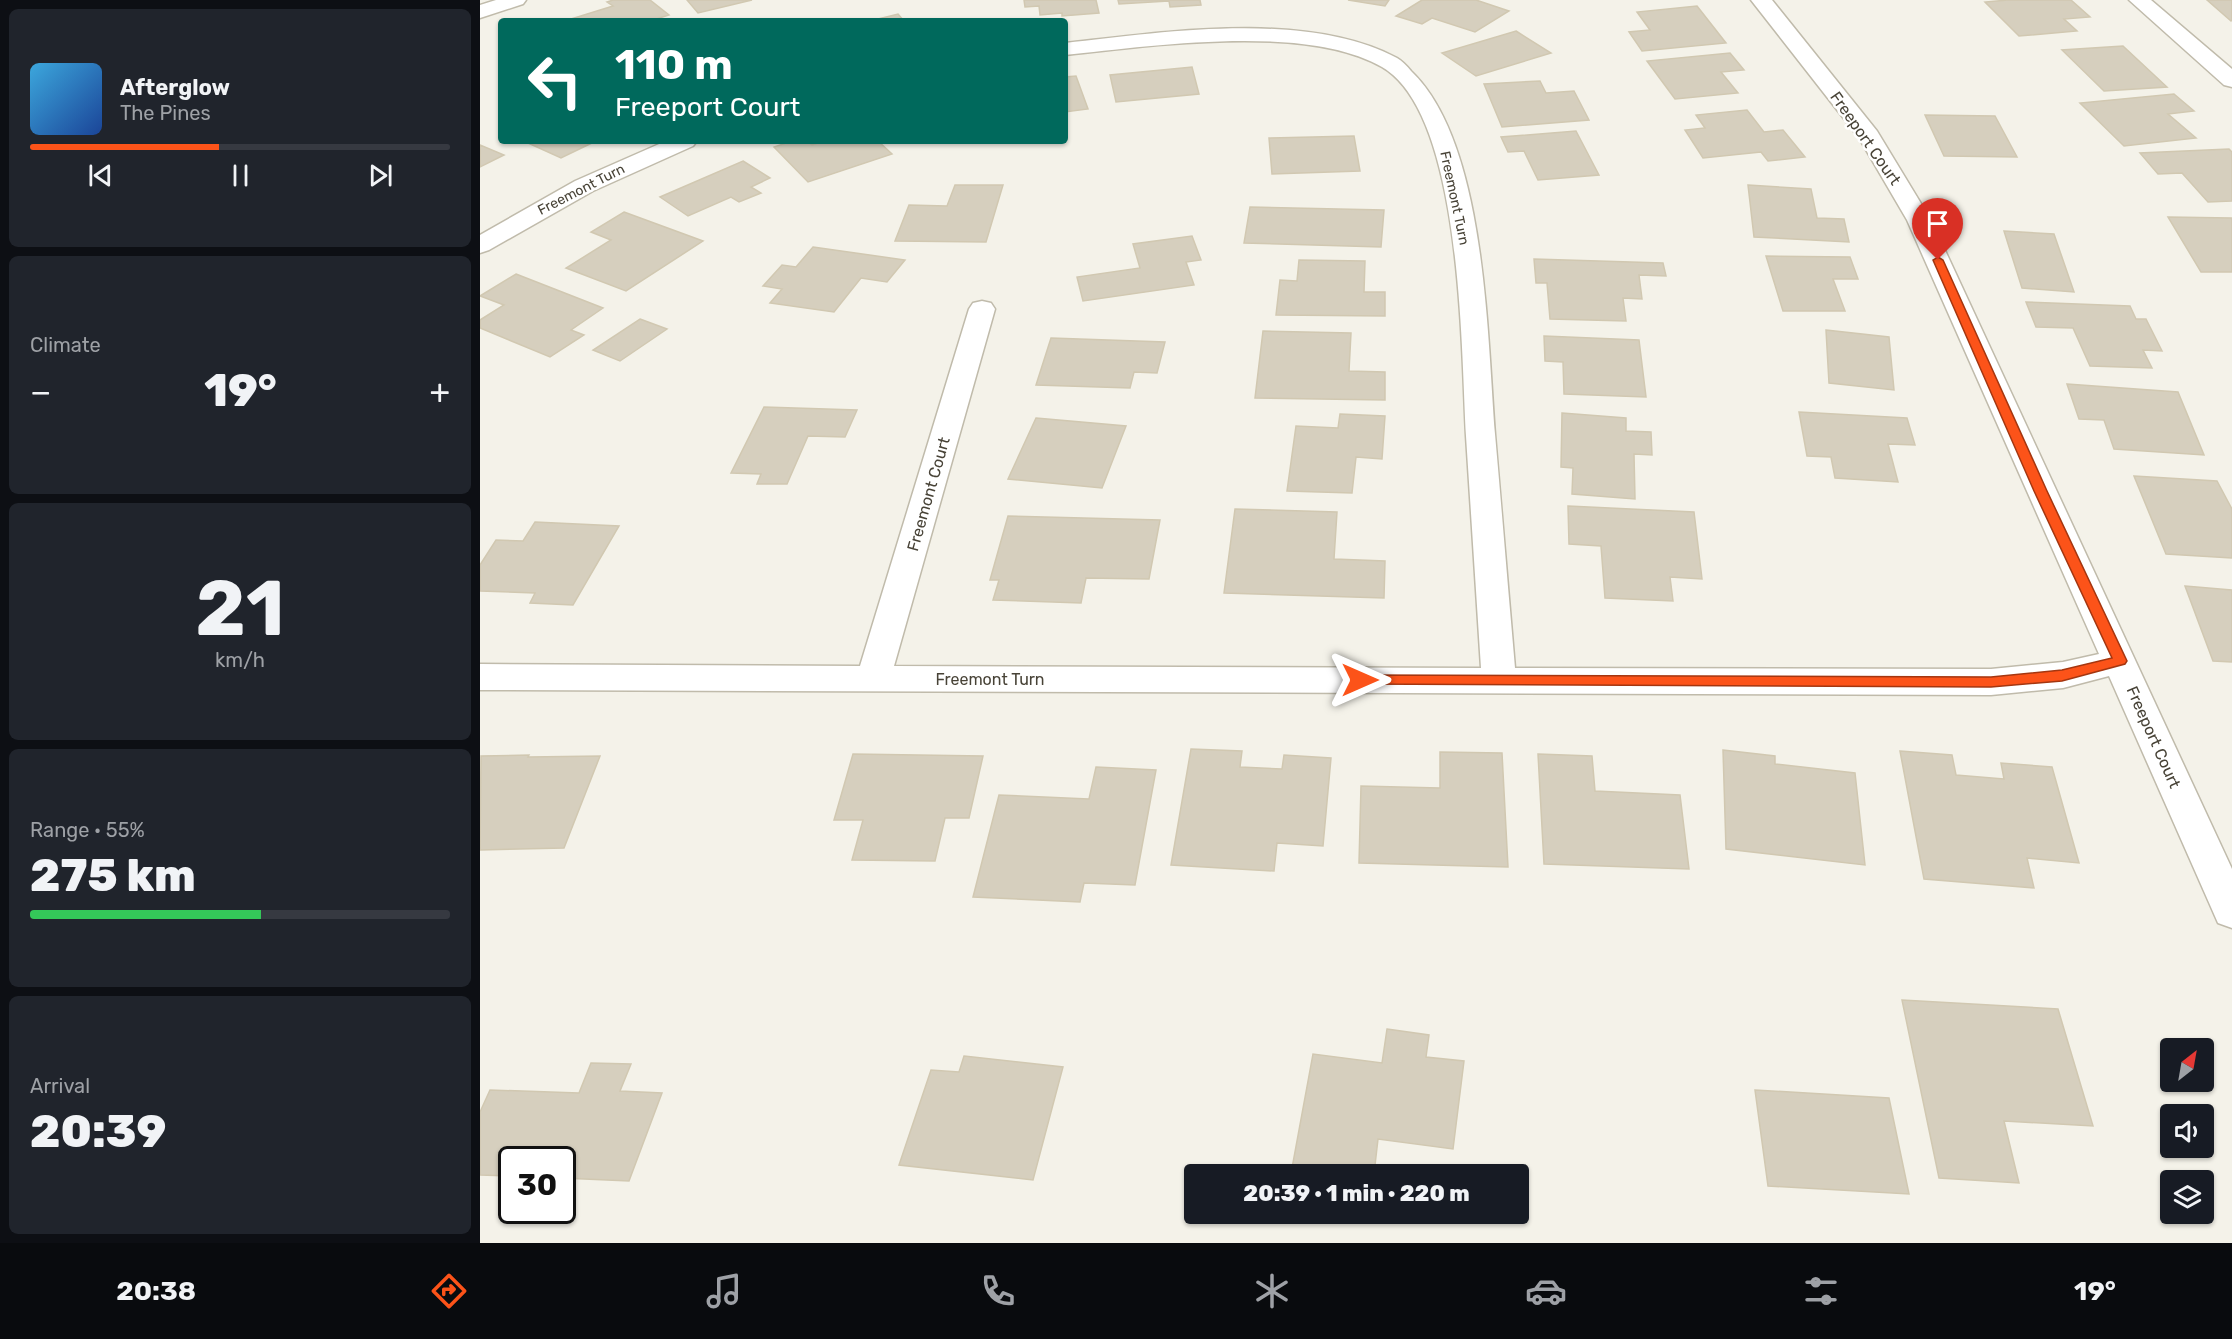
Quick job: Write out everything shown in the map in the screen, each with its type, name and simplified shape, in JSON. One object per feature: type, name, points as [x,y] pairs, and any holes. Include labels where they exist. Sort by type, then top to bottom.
[{"type":"street","points":[[480,12],[516,0]]},
{"type":"street","name":"Freeport Court","points":[[1761,0],[1869,136],[1919,220],[2232,911]]},
{"type":"street","points":[[2139,0],[2232,80]]},
{"type":"street","name":"Freemont Turn","points":[[1068,49],[1229,36],[1304,37],[1334,42],[1368,53],[1399,70],[1418,89],[1440,132],[1448,157],[1468,263],[1499,680]]},
{"type":"street","name":"Freemont Turn","points":[[480,245],[584,186],[678,144]]},
{"type":"street","name":"Freemont Court","points":[[873,679],[982,309]]},
{"type":"street","name":"Freemont Turn","points":[[480,677],[1991,682],[2062,675],[2120,661]]},
{"type":"building","points":[[650,0],[669,15],[660,18],[574,18],[613,6],[607,2]]},
{"type":"building","points":[[687,0],[752,0],[698,13]]},
{"type":"building","points":[[1024,0],[1096,0],[1099,13],[1040,15],[1039,6],[1025,7]]},
{"type":"building","points":[[1118,0],[1200,0],[1201,5],[1170,7],[1169,1],[1119,4]]},
{"type":"building","points":[[1348,0],[1389,0],[1385,6]]},
{"type":"building","points":[[1422,0],[1476,0],[1509,11],[1475,32],[1432,18],[1422,24],[1396,16]]},
{"type":"building","points":[[2071,0],[2090,17],[2064,19],[2077,31],[2019,36],[1985,2]]},
{"type":"building","points":[[2207,0],[2232,0],[2232,20],[2231,21]]},
{"type":"building","points":[[1697,6],[1726,43],[1642,51],[1629,32],[1650,30],[1637,12]]},
{"type":"building","points":[[898,14],[901,18],[882,18]]},
{"type":"building","points":[[1516,31],[1551,53],[1476,76],[1442,53]]},
{"type":"building","points":[[2123,46],[2167,87],[2104,91],[2062,50]]},
{"type":"building","points":[[1730,53],[1744,70],[1721,72],[1738,93],[1675,99],[1647,61]]},
{"type":"building","points":[[1192,67],[1199,94],[1116,102],[1110,75]]},
{"type":"building","points":[[1076,76],[1088,109],[1068,112],[1068,77]]},
{"type":"building","points":[[1540,81],[1546,93],[1574,91],[1589,120],[1502,127],[1484,84]]},
{"type":"building","points":[[2174,94],[2194,111],[2168,114],[2196,138],[2124,146],[2080,103]]},
{"type":"building","points":[[1747,110],[1764,132],[1783,130],[1805,157],[1768,161],[1761,152],[1703,158],[1685,130],[1705,128],[1696,115]]},
{"type":"building","points":[[1925,115],[1995,116],[2017,157],[1944,156]]},
{"type":"building","points":[[1576,131],[1599,175],[1538,180],[1524,151],[1508,152],[1501,137]]},
{"type":"building","points":[[1354,136],[1360,171],[1272,174],[1269,138]]},
{"type":"building","points":[[530,144],[590,144],[561,158]]},
{"type":"building","points":[[783,144],[881,144],[892,154],[808,182],[774,147]]},
{"type":"building","points":[[480,145],[504,155],[480,167]]},
{"type":"building","points":[[2229,149],[2232,152],[2232,201],[2208,202],[2182,173],[2158,174],[2140,153]]},
{"type":"building","points":[[743,161],[770,178],[751,187],[761,193],[739,202],[731,197],[688,216],[660,197]]},
{"type":"building","points":[[955,185],[1003,185],[986,242],[895,241],[909,205],[947,206]]},
{"type":"building","points":[[1748,185],[1811,189],[1817,218],[1844,219],[1849,242],[1754,237]]},
{"type":"building","points":[[1250,207],[1384,210],[1381,247],[1244,243]]},
{"type":"building","points":[[624,212],[703,241],[626,291],[566,268],[611,240],[591,232]]},
{"type":"building","points":[[2168,217],[2232,218],[2232,272],[2201,272]]},
{"type":"building","points":[[2004,231],[2054,234],[2074,292],[2022,288]]},
{"type":"building","points":[[1192,236],[1201,260],[1186,262],[1194,285],[1083,301],[1077,277],[1140,268],[1133,244]]},
{"type":"building","points":[[813,247],[905,260],[887,282],[861,278],[834,312],[770,303],[782,289],[763,286],[782,265],[796,267]]},
{"type":"building","points":[[1766,256],[1850,257],[1858,279],[1833,279],[1845,311],[1783,311]]},
{"type":"building","points":[[1534,259],[1663,263],[1666,276],[1639,275],[1642,299],[1623,298],[1626,321],[1550,319],[1547,283],[1536,283]]},
{"type":"building","points":[[1299,260],[1365,261],[1364,292],[1385,292],[1385,316],[1276,315],[1280,280],[1297,281]]},
{"type":"building","points":[[516,274],[603,308],[571,330],[584,335],[550,357],[480,328],[480,320],[504,305],[480,296]]},
{"type":"building","points":[[2026,302],[2130,306],[2136,319],[2146,319],[2162,351],[2143,350],[2152,368],[2090,366],[2073,328],[2036,327]]},
{"type":"building","points":[[640,319],[667,329],[620,361],[593,350]]},
{"type":"building","points":[[1826,330],[1889,337],[1894,390],[1829,383]]},
{"type":"building","points":[[1263,331],[1351,333],[1349,371],[1385,372],[1385,400],[1255,398]]},
{"type":"building","points":[[1544,336],[1639,340],[1646,397],[1564,394],[1563,362],[1545,361]]},
{"type":"building","points":[[1051,338],[1165,342],[1157,373],[1134,372],[1130,388],[1036,385]]},
{"type":"building","points":[[2067,384],[2178,392],[2204,455],[2114,449],[2104,420],[2079,419]]},
{"type":"building","points":[[764,407],[857,410],[845,437],[808,436],[787,484],[757,484],[761,474],[731,473]]},
{"type":"building","points":[[1799,412],[1907,418],[1915,445],[1888,444],[1898,482],[1835,478],[1831,457],[1807,456]]},
{"type":"building","points":[[1562,413],[1626,418],[1626,431],[1651,432],[1652,455],[1634,454],[1635,499],[1572,494],[1573,468],[1561,467]]},
{"type":"building","points":[[1340,414],[1385,416],[1382,459],[1356,457],[1352,493],[1287,491],[1296,426],[1338,428]]},
{"type":"building","points":[[1036,418],[1126,426],[1102,488],[1008,479]]},
{"type":"building","points":[[2134,476],[2217,481],[2232,509],[2232,558],[2166,554]]},
{"type":"building","points":[[1568,506],[1694,512],[1702,579],[1670,577],[1673,601],[1605,598],[1601,546],[1569,544]]},
{"type":"building","points":[[1235,509],[1337,512],[1334,559],[1385,561],[1384,598],[1224,593]]},
{"type":"building","points":[[1008,516],[1160,520],[1149,579],[1086,578],[1081,603],[993,600],[999,580],[990,580]]},
{"type":"building","points":[[535,522],[619,526],[573,605],[530,603],[535,593],[480,591],[480,565],[496,540],[523,541]]},
{"type":"building","points":[[2185,586],[2232,590],[2232,662],[2213,661]]},
{"type":"building","points":[[1191,749],[1242,751],[1240,767],[1282,769],[1284,755],[1331,758],[1323,846],[1277,843],[1274,871],[1171,865]]},
{"type":"building","points":[[1723,750],[1775,756],[1775,764],[1855,773],[1865,865],[1726,849]]},
{"type":"building","points":[[1900,751],[1952,755],[1956,775],[2004,779],[2001,763],[2052,767],[2079,863],[2027,858],[2034,888],[1924,879]]},
{"type":"building","points":[[1440,752],[1502,753],[1508,867],[1359,863],[1361,786],[1440,788]]},
{"type":"building","points":[[853,754],[983,756],[969,818],[945,818],[935,861],[852,860],[863,820],[834,820]]},
{"type":"building","points":[[1538,754],[1592,756],[1595,791],[1680,795],[1689,869],[1544,864]]},
{"type":"building","points":[[529,755],[528,757],[600,756],[564,848],[480,850],[481,756]]},
{"type":"building","points":[[1096,767],[1156,770],[1135,885],[1084,883],[1080,902],[973,897],[999,795],[1089,799]]},
{"type":"building","points":[[1902,1000],[2058,1009],[2093,1126],[2004,1121],[2019,1183],[1939,1178]]},
{"type":"building","points":[[1387,1029],[1429,1035],[1426,1057],[1464,1061],[1453,1149],[1378,1139],[1375,1164],[1293,1164],[1313,1054],[1382,1063]]},
{"type":"building","points":[[964,1056],[1063,1067],[1033,1180],[899,1165],[931,1070],[959,1072]]},
{"type":"building","points":[[591,1063],[631,1064],[620,1091],[662,1093],[629,1181],[576,1179],[576,1146],[498,1146],[498,1176],[480,1175],[480,1112],[490,1090],[579,1093]]},
{"type":"building","points":[[1755,1090],[1889,1098],[1909,1194],[1768,1186]]},
{"type":"route","points":[[1360,680],[1991,682],[2062,675],[2120,661],[1938,260]]}]
